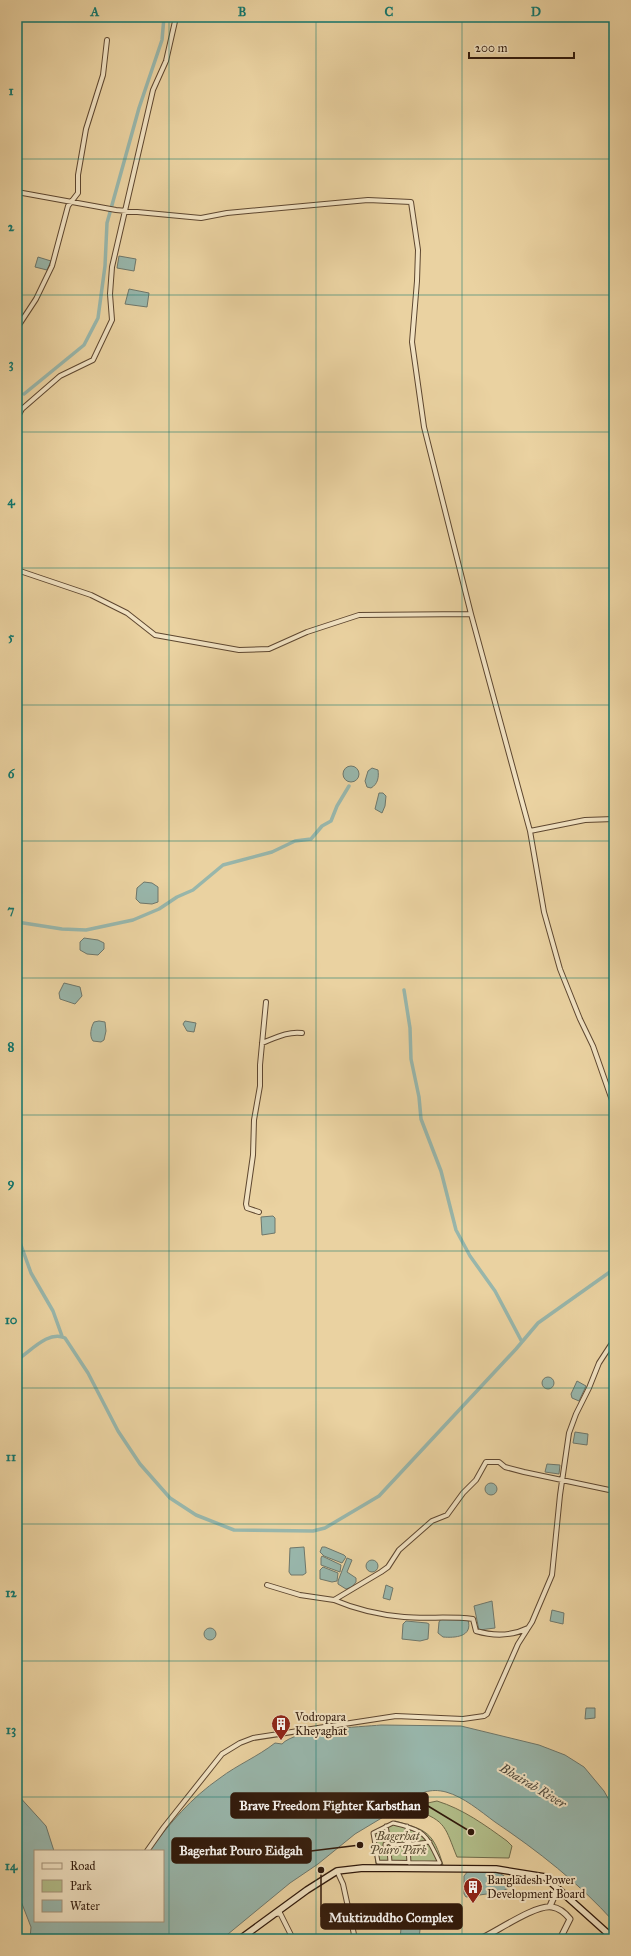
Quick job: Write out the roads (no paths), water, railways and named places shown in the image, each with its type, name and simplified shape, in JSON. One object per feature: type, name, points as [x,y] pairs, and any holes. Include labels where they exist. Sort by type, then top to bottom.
[{"type":"main road","points":[[240,1939],[307,1890],[337,1871],[363,1868],[496,1869],[545,1877],[557,1890],[614,1939]]},
{"type":"street","points":[[17,418],[22,409],[60,376],[93,360],[112,320],[110,294],[112,267],[153,90],[166,61],[176,17]]},
{"type":"street","points":[[17,328],[36,298],[52,266],[68,206],[78,194],[78,175],[86,129],[103,75],[107,40]]},
{"type":"street","points":[[17,192],[116,210],[201,218],[227,212],[368,200],[411,202],[418,250],[418,281],[412,342],[424,427],[471,614],[530,831],[544,912],[560,969],[580,1019],[593,1046],[614,1106]]},
{"type":"street","points":[[17,570],[91,595],[127,613],[155,635],[239,650],[269,649],[307,632],[359,615],[471,614]]},
{"type":"street","points":[[530,831],[585,820],[614,819]]},
{"type":"street","points":[[259,1212],[250,1210],[247,1208],[246,1204],[253,1155],[254,1120],[260,1086],[266,1002]]},
{"type":"street","points":[[262,1043],[283,1034],[294,1032],[302,1033]]},
{"type":"street","points":[[148,1850],[222,1754],[240,1743],[253,1738],[396,1716],[463,1719],[486,1715],[518,1644],[543,1600],[552,1575],[569,1433],[599,1363],[614,1340]]},
{"type":"street","points":[[334,1600],[388,1567],[399,1550],[432,1521],[447,1515],[460,1496],[476,1480],[486,1462],[499,1462],[505,1467],[512,1469],[614,1491]]},
{"type":"street","points":[[267,1585],[300,1595],[334,1600],[348,1606],[404,1617],[445,1616],[473,1619],[476,1631],[482,1633],[510,1634],[528,1628]]},
{"type":"street","points":[[393,1823],[420,1831],[430,1842],[440,1863],[378,1862],[373,1833],[386,1826],[393,1823]]},
{"type":"street","points":[[386,1826],[389,1842],[393,1845],[430,1842]]},
{"type":"street","points":[[407,1826],[409,1862]]},
{"type":"street","points":[[376,1847],[385,1846],[385,1844],[389,1842]]},
{"type":"street","points":[[389,1850],[393,1845]]},
{"type":"street","points":[[385,1846],[389,1850],[390,1862]]},
{"type":"street","points":[[337,1871],[343,1884],[355,1939]]},
{"type":"street","points":[[550,1906],[557,1890]]},
{"type":"street","points":[[480,1939],[524,1915],[550,1906],[557,1908],[570,1919],[560,1939]]},
{"type":"street","points":[[275,1914],[280,1913],[292,1939]]},
{"type":"water","points":[[119,256],[136,259],[134,271],[117,268]]},
{"type":"water","points":[[38,257],[51,261],[47,270],[35,267]]},
{"type":"water","points":[[129,289],[149,293],[147,307],[125,304]]},
{"type":"water","points":[[351,766],[358,771],[359,774],[354,781],[351,782],[344,777],[343,774],[348,767]]},
{"type":"water","points":[[372,768],[378,770],[378,780],[371,788],[367,787],[365,781],[368,771]]},
{"type":"water","points":[[379,793],[383,793],[386,796],[385,806],[382,813],[375,809]]},
{"type":"water","points":[[144,882],[152,883],[158,887],[158,902],[152,904],[140,903],[136,899],[137,888]]},
{"type":"water","points":[[84,938],[98,940],[104,943],[104,949],[98,955],[87,954],[80,950],[80,942]]},
{"type":"water","points":[[64,983],[80,987],[82,996],[75,1004],[60,999],[59,993]]},
{"type":"water","points":[[185,1021],[196,1023],[194,1032],[187,1031],[183,1024]]},
{"type":"water","points":[[94,1022],[105,1022],[106,1031],[104,1040],[101,1042],[93,1041],[91,1034],[91,1029]]},
{"type":"water","points":[[273,1216],[275,1218],[275,1233],[262,1235],[261,1217]]},
{"type":"water","points":[[550,1377],[553,1378],[553,1388],[546,1389],[543,1388],[542,1381],[543,1378]]},
{"type":"water","points":[[577,1381],[586,1386],[579,1401],[572,1398],[571,1394]]},
{"type":"water","points":[[575,1432],[588,1434],[587,1445],[573,1443]]},
{"type":"water","points":[[547,1464],[560,1465],[559,1474],[545,1472]]},
{"type":"water","points":[[489,1483],[493,1483],[497,1489],[493,1495],[489,1495],[485,1491],[485,1487]]},
{"type":"water","points":[[304,1547],[306,1573],[303,1575],[291,1575],[289,1572],[290,1548]]},
{"type":"water","points":[[322,1547],[346,1557],[342,1563],[324,1556],[320,1552]]},
{"type":"water","points":[[322,1556],[341,1565],[340,1572],[321,1565]]},
{"type":"water","points":[[347,1558],[352,1560],[347,1572],[356,1578],[356,1582],[352,1587],[346,1589],[338,1584],[338,1581]]},
{"type":"water","points":[[370,1560],[374,1560],[378,1566],[374,1572],[370,1572],[366,1568],[366,1564]]},
{"type":"water","points":[[323,1567],[338,1573],[337,1581],[332,1582],[320,1579],[320,1570]]},
{"type":"water","points":[[386,1585],[393,1588],[390,1600],[383,1598]]},
{"type":"water","points":[[492,1601],[495,1628],[479,1630],[474,1606]]},
{"type":"water","points":[[552,1610],[564,1613],[563,1624],[550,1621]]},
{"type":"water","points":[[441,1619],[468,1620],[468,1630],[458,1637],[443,1637],[438,1633],[439,1622]]},
{"type":"water","points":[[406,1621],[429,1624],[428,1639],[420,1641],[402,1639],[403,1624]]},
{"type":"water","points":[[210,1628],[214,1630],[216,1634],[214,1638],[210,1640],[206,1638],[204,1634],[206,1630]]},
{"type":"water","points":[[586,1708],[595,1708],[595,1718],[585,1719]]},
{"type":"water","name":"Bhairab River","points":[[381,1725],[461,1726],[539,1745],[565,1755],[584,1767],[604,1791],[614,1809],[614,1922],[587,1894],[558,1868],[527,1844],[465,1801],[453,1794],[435,1790],[425,1792],[355,1834],[318,1864],[290,1883],[222,1939],[30,1939],[31,1927],[17,1891],[17,1794],[46,1826],[54,1850],[34,1850],[34,1922],[164,1922],[164,1850],[150,1850],[173,1821],[209,1786],[275,1743],[282,1744],[289,1739],[300,1735],[344,1728]]},
{"type":"water","points":[[468,1871],[487,1871],[500,1874],[505,1877],[509,1888],[500,1892],[466,1897],[464,1894],[464,1876]]},
{"type":"water","points":[[402,1918],[421,1920],[419,1939],[400,1939]]},
{"type":"waterway","points":[[24,394],[84,345],[98,318],[105,266],[107,223],[139,108],[162,40],[164,17]]},
{"type":"waterway","points":[[17,922],[62,929],[86,930],[133,920],[159,909],[177,897],[193,890],[223,865],[272,852],[295,841],[311,839],[322,826],[331,821],[337,806],[349,786]]},
{"type":"waterway","points":[[404,990],[410,1028],[411,1059],[419,1097],[421,1119],[441,1171],[456,1230],[470,1256],[495,1291],[522,1342]]},
{"type":"waterway","points":[[17,1234],[31,1273],[53,1311],[62,1336]]},
{"type":"waterway","points":[[17,1360],[46,1339],[59,1336],[65,1338],[88,1373],[118,1431],[140,1464],[170,1498],[196,1515],[234,1530],[313,1531],[325,1528],[379,1496],[516,1349],[538,1323],[614,1269]]},
{"type":"place","name":"Vodropara Kheyaghat","points":[[281,1741]]},
{"type":"place","name":"Brave Freedom Fighter Karbsthan","points":[[471,1832]]},
{"type":"place","name":"Bagerhat Pouro Eidgah","points":[[360,1845]]},
{"type":"place","name":"Muktizuddho Complex","points":[[321,1870]]},
{"type":"place","name":"Bangladesh Power Development Board","points":[[473,1904]]},
{"type":"park label","name":"Bagerhat Pouro Park","points":[[398,1843]]}]
